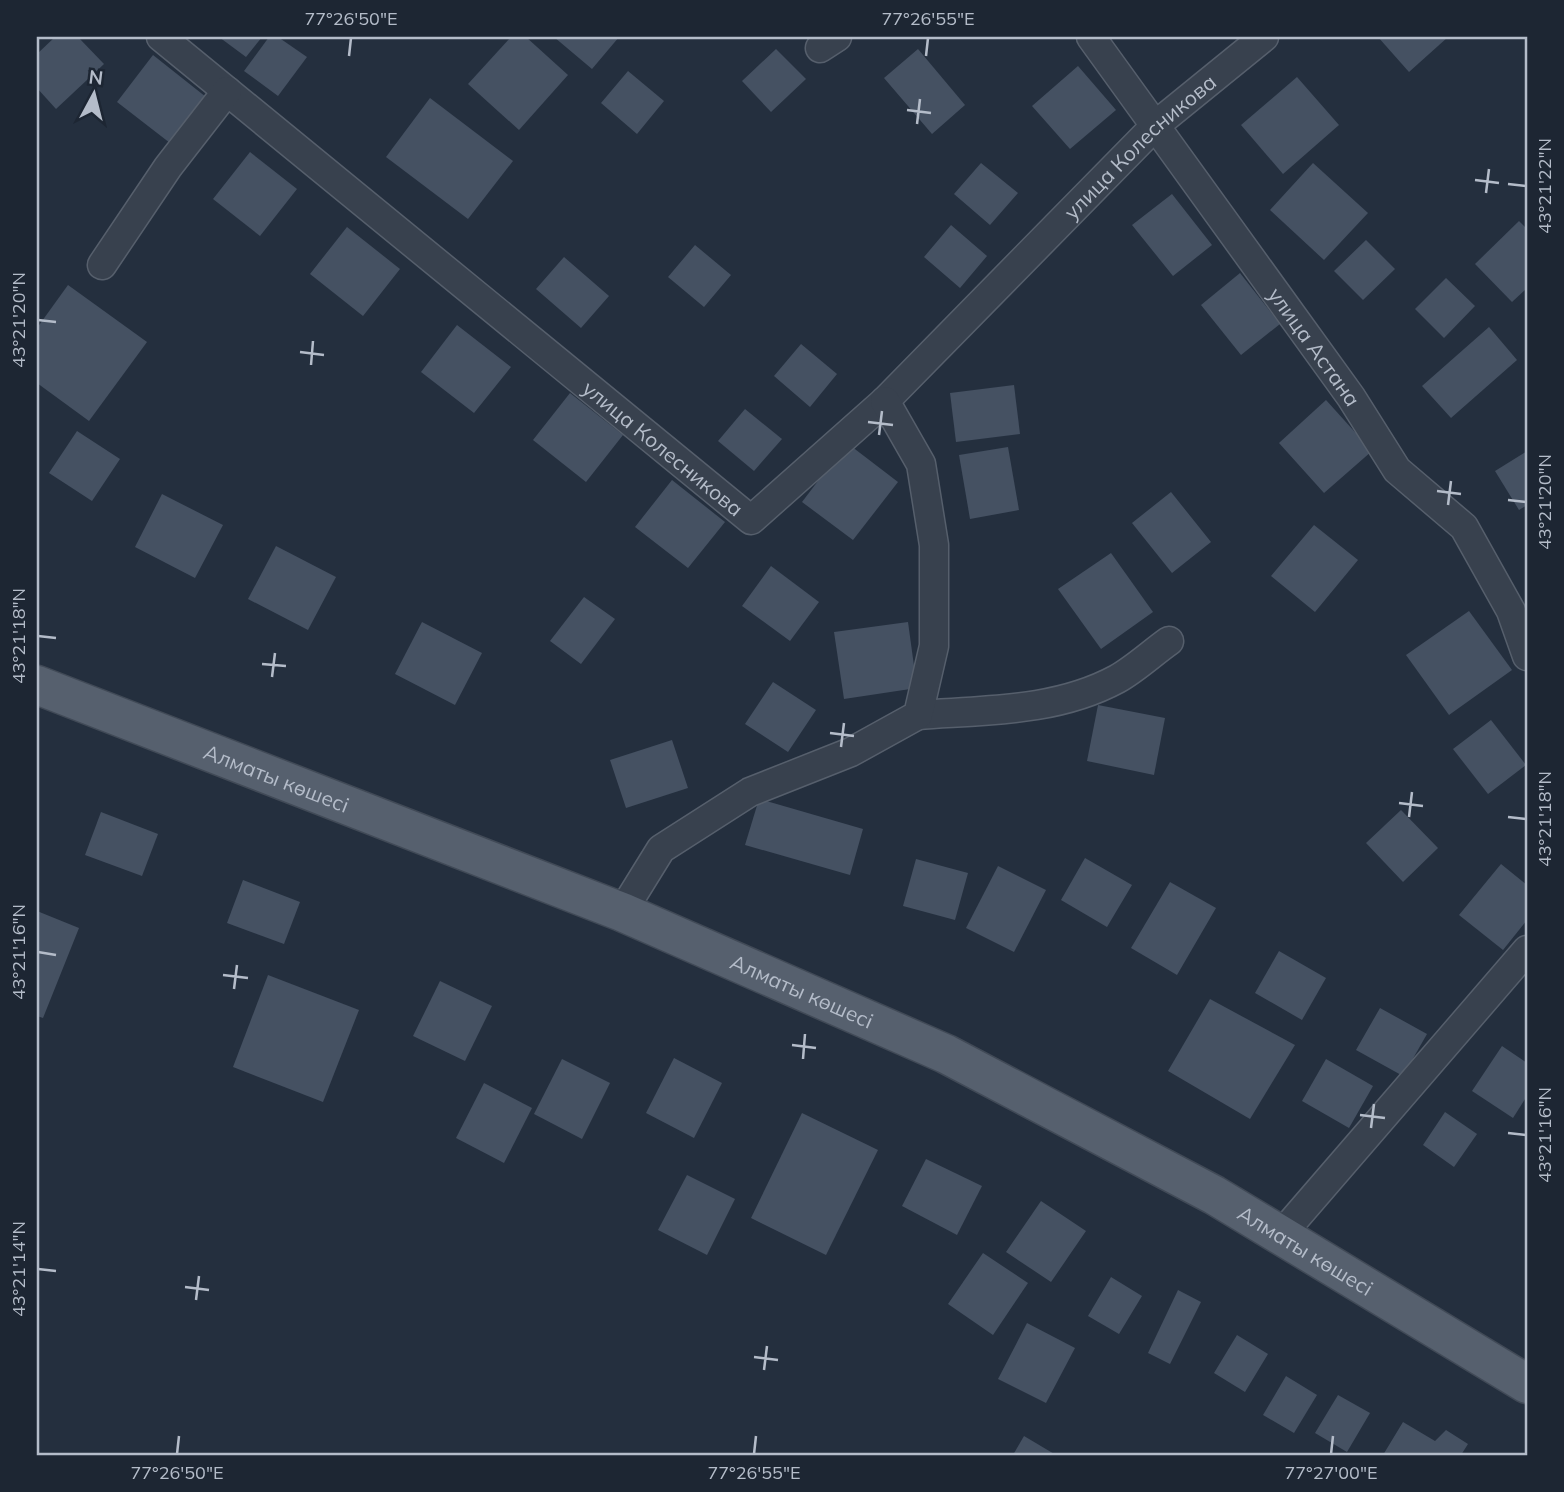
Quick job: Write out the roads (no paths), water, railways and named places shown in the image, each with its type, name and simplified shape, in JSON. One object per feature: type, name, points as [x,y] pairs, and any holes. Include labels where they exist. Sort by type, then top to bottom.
[{"type":"main road","name":"Алматы көшесі","points":[[37,685],[622,912],[946,1054],[1214,1195],[1527,1384]]},
{"type":"street","name":"улица Колесникова","points":[[161,37],[751,520],[885,401],[1157,124],[1264,37]]},
{"type":"street","name":"улица Астана","points":[[1091,37],[1157,124],[1351,397],[1397,470],[1464,527],[1511,611],[1527,656]]},
{"type":"street","points":[[103,265],[168,167],[227,91]]},
{"type":"street","points":[[885,401],[921,464],[934,544],[934,646],[918,715]]},
{"type":"street","points":[[622,912],[661,849],[750,792],[850,752],[918,715],[1035,706],[1073,698],[1117,679],[1169,641]]},
{"type":"street","points":[[1280,1236],[1527,950]]}]
